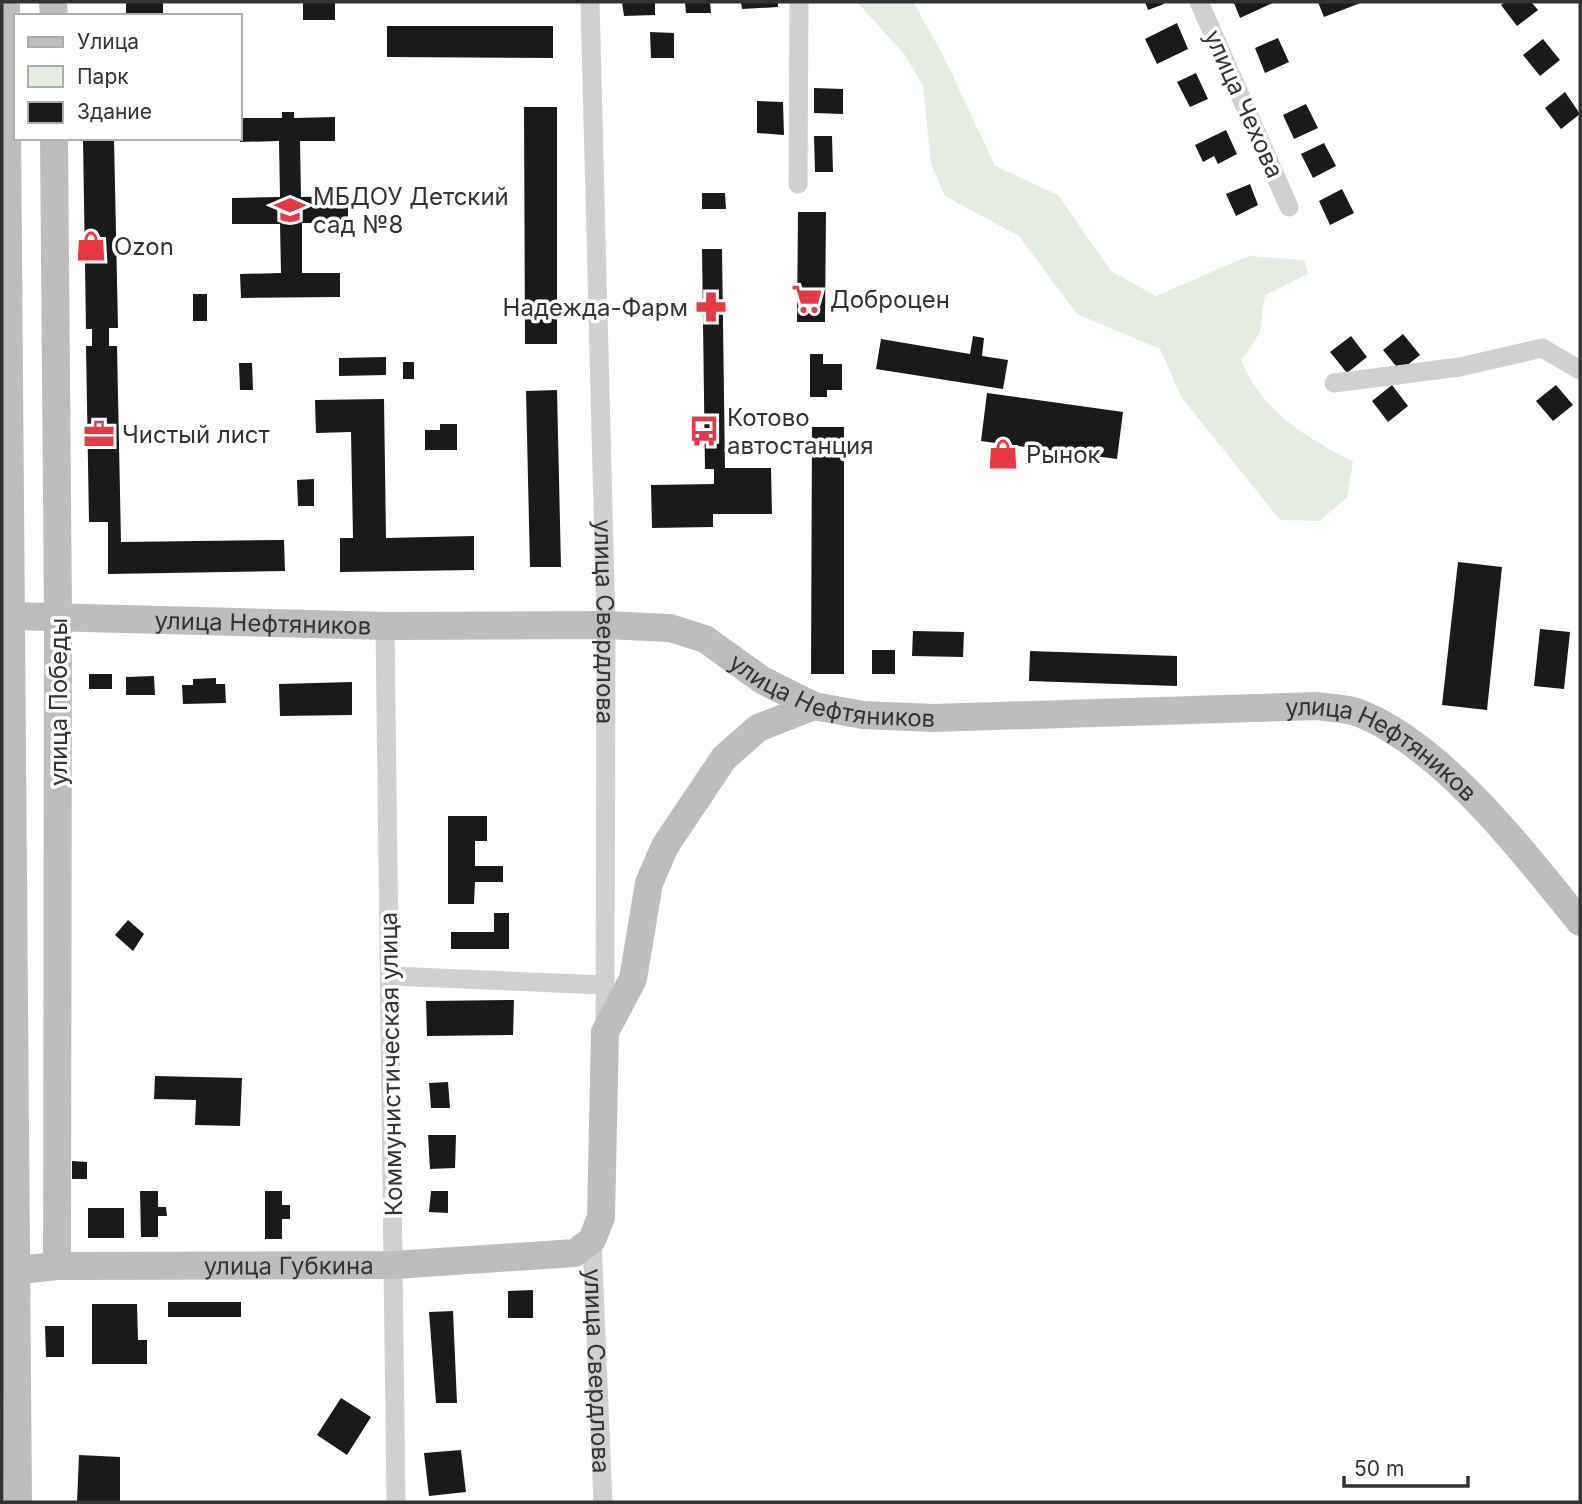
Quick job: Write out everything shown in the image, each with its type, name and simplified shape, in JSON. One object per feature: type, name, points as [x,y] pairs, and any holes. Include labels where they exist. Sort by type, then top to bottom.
[{"type":"street","name":"улица Победы","points":[[6,2],[9,1272],[18,1502]]},
{"type":"street","name":"улица Свердлова","points":[[590,2],[606,625],[605,1032],[601,1217],[583,1247],[603,1502]]},
{"type":"street","points":[[798,184],[799,2]]},
{"type":"street","name":"улица Чехова","points":[[1199,2],[1289,207]]},
{"type":"street","name":"улица Победы","points":[[54,140],[58,617],[57,1266]]},
{"type":"street","points":[[1334,383],[1460,367],[1542,348],[1580,370]]},
{"type":"street","name":"улица Нефтяников","points":[[8,621],[58,617],[385,626],[606,625],[670,628],[705,639],[762,680],[814,706],[863,715],[933,719],[1317,706],[1357,712],[1396,732],[1440,767],[1486,811],[1580,922]]},
{"type":"street","name":"Коммунистическая улица","points":[[385,626],[396,1502]]},
{"type":"street","points":[[605,1032],[633,979],[649,883],[664,846],[724,758],[758,728],[814,706]]},
{"type":"street","points":[[390,976],[605,985]]},
{"type":"street","name":"улица Губкина","points":[[9,1272],[57,1266],[394,1265],[583,1247]]},
{"type":"green space","points":[[857,2],[913,2],[942,53],[995,166],[1058,195],[1111,271],[1156,296],[1249,256],[1304,260],[1308,274],[1265,295],[1260,332],[1241,361],[1262,396],[1287,421],[1353,462],[1347,497],[1320,521],[1280,520],[1182,398],[1160,349],[1077,314],[1019,236],[945,196],[931,164],[923,86],[905,55]]},
{"type":"building","points":[[126,2],[163,2],[163,14],[126,14]]},
{"type":"building","points":[[303,2],[335,2],[335,20],[303,20]]},
{"type":"building","points":[[622,2],[655,2],[655,15],[624,16]]},
{"type":"building","points":[[685,2],[710,2],[711,13],[686,13]]},
{"type":"building","points":[[741,2],[778,2],[778,7],[742,9]]},
{"type":"building","points":[[1145,2],[1163,2],[1164,4],[1148,10]]},
{"type":"building","points":[[1236,2],[1275,2],[1240,18],[1234,3]]},
{"type":"building","points":[[1318,2],[1363,2],[1324,17]]},
{"type":"building","points":[[1505,2],[1531,2],[1538,10],[1517,26],[1501,5]]},
{"type":"building","points":[[1177,23],[1188,49],[1157,64],[1145,39]]},
{"type":"building","points":[[387,26],[553,26],[553,58],[387,57]]},
{"type":"building","points":[[650,32],[674,33],[674,58],[651,58]]},
{"type":"building","points":[[1278,38],[1289,62],[1265,73],[1255,48]]},
{"type":"building","points":[[1543,39],[1560,60],[1540,76],[1523,55]]},
{"type":"building","points":[[1196,73],[1208,99],[1190,107],[1177,82]]},
{"type":"building","points":[[814,88],[843,89],[843,114],[814,113]]},
{"type":"building","points":[[1565,92],[1580,114],[1561,129],[1545,108]]},
{"type":"building","points":[[757,101],[783,102],[784,135],[757,133]]},
{"type":"building","points":[[1306,104],[1318,128],[1294,139],[1283,115]]},
{"type":"building","points":[[524,107],[557,107],[557,344],[525,344]]},
{"type":"building","name":"МБДОУ Детский сад №8","points":[[282,112],[294,112],[294,118],[335,117],[335,141],[300,141],[301,197],[348,196],[348,223],[302,223],[302,273],[340,273],[340,297],[241,298],[240,274],[281,273],[280,224],[232,224],[232,198],[280,197],[279,141],[240,142],[242,118],[282,118]]},
{"type":"building","points":[[1226,130],[1237,154],[1218,164],[1214,156],[1203,162],[1195,145]]},
{"type":"building","points":[[814,136],[832,136],[833,172],[815,172]]},
{"type":"building","points":[[83,140],[114,140],[118,328],[109,328],[109,346],[117,346],[121,542],[284,540],[285,571],[108,574],[108,522],[89,522],[86,346],[92,346],[92,329],[86,329]]},
{"type":"building","points":[[1324,143],[1336,166],[1313,178],[1301,154]]},
{"type":"building","points":[[1250,184],[1258,205],[1236,216],[1226,194]]},
{"type":"building","points":[[1342,189],[1354,213],[1330,225],[1319,201]]},
{"type":"building","points":[[702,193],[725,193],[726,209],[702,209]]},
{"type":"building","points":[[798,212],[826,212],[825,322],[797,322]]},
{"type":"building","points":[[702,249],[722,249],[725,468],[771,468],[772,514],[713,514],[713,527],[652,528],[651,485],[714,484],[714,469],[705,469]]},
{"type":"building","points":[[193,294],[207,294],[207,321],[193,321]]},
{"type":"building","points":[[1403,334],[1420,355],[1400,371],[1383,350]]},
{"type":"building","points":[[973,336],[984,338],[982,356],[1008,360],[1003,389],[876,369],[881,339],[970,354]]},
{"type":"building","points":[[1351,336],[1367,357],[1347,373],[1330,352]]},
{"type":"building","points":[[810,354],[823,354],[823,364],[842,364],[842,390],[827,390],[827,397],[810,397]]},
{"type":"building","points":[[386,357],[386,375],[339,376],[339,358]]},
{"type":"building","points":[[403,362],[414,362],[414,379],[403,379]]},
{"type":"building","points":[[239,363],[252,363],[253,390],[240,390]]},
{"type":"building","points":[[1392,385],[1408,406],[1388,422],[1372,401]]},
{"type":"building","points":[[1556,385],[1573,405],[1553,421],[1536,401]]},
{"type":"building","points":[[557,390],[561,567],[530,567],[526,391]]},
{"type":"building","points":[[987,393],[1123,412],[1117,459],[981,441]]},
{"type":"building","points":[[384,399],[386,538],[474,536],[474,570],[340,572],[340,538],[353,538],[351,432],[316,433],[315,400]]},
{"type":"building","points":[[440,424],[457,424],[457,450],[425,450],[425,430],[440,430]]},
{"type":"building","points":[[812,427],[844,427],[844,674],[811,674]]},
{"type":"building","points":[[314,479],[314,506],[298,506],[297,480]]},
{"type":"building","points":[[1458,562],[1502,567],[1487,710],[1442,705]]},
{"type":"building","points":[[1540,629],[1570,632],[1564,689],[1534,686]]},
{"type":"building","points":[[913,631],[964,632],[963,657],[912,656]]},
{"type":"building","points":[[872,650],[895,650],[895,674],[872,674]]},
{"type":"building","points":[[1030,651],[1177,656],[1177,686],[1029,681]]},
{"type":"building","points":[[89,674],[112,674],[112,689],[89,689]]},
{"type":"building","points":[[154,676],[155,695],[126,695],[126,677]]},
{"type":"building","points":[[216,678],[216,684],[225,684],[226,703],[183,704],[182,685],[193,685],[193,679]]},
{"type":"building","points":[[352,682],[352,715],[280,716],[279,684]]},
{"type":"building","points":[[448,816],[487,816],[487,841],[475,841],[475,866],[503,866],[503,882],[475,882],[474,904],[448,904]]},
{"type":"building","points":[[494,913],[509,913],[509,949],[451,949],[451,932],[494,932]]},
{"type":"building","points":[[128,920],[144,934],[133,951],[115,935]]},
{"type":"building","points":[[514,1000],[513,1035],[427,1036],[426,1001]]},
{"type":"building","points":[[155,1076],[242,1078],[240,1126],[195,1125],[196,1100],[154,1099]]},
{"type":"building","points":[[448,1082],[450,1108],[431,1108],[429,1083]]},
{"type":"building","points":[[428,1135],[456,1135],[455,1168],[430,1169]]},
{"type":"building","points":[[72,1161],[87,1162],[87,1179],[72,1179]]},
{"type":"building","points":[[140,1191],[158,1191],[158,1207],[166,1207],[167,1216],[158,1216],[158,1237],[141,1237]]},
{"type":"building","points":[[265,1191],[282,1191],[282,1205],[290,1205],[290,1219],[282,1219],[282,1239],[265,1239]]},
{"type":"building","points":[[431,1191],[448,1191],[448,1213],[429,1212]]},
{"type":"building","points":[[88,1208],[124,1208],[124,1238],[88,1238]]},
{"type":"building","points":[[533,1290],[533,1318],[508,1318],[508,1291]]},
{"type":"building","points":[[168,1302],[241,1302],[241,1317],[168,1317]]},
{"type":"building","points":[[92,1304],[137,1304],[138,1340],[147,1340],[147,1364],[92,1364]]},
{"type":"building","points":[[453,1311],[457,1403],[436,1403],[429,1312]]},
{"type":"building","points":[[45,1326],[64,1326],[64,1357],[46,1357]]},
{"type":"building","points":[[341,1398],[371,1417],[347,1455],[317,1435]]},
{"type":"building","points":[[461,1450],[466,1492],[429,1496],[424,1453]]},
{"type":"building","points":[[79,1455],[120,1457],[120,1502],[77,1502]]},
{"type":"place","name":"МБДОУ Детский сад №8","points":[[290,210]]},
{"type":"place","name":"Ozon","points":[[91,246]]},
{"type":"place","name":"Доброцен","points":[[807,299]]},
{"type":"place","name":"Надежда-Фарм","points":[[711,307]]},
{"type":"place","name":"Котово автостанция","points":[[704,431]]},
{"type":"place","name":"Чистый лист","points":[[99,434]]},
{"type":"place","name":"Рынок","points":[[1003,454]]}]
